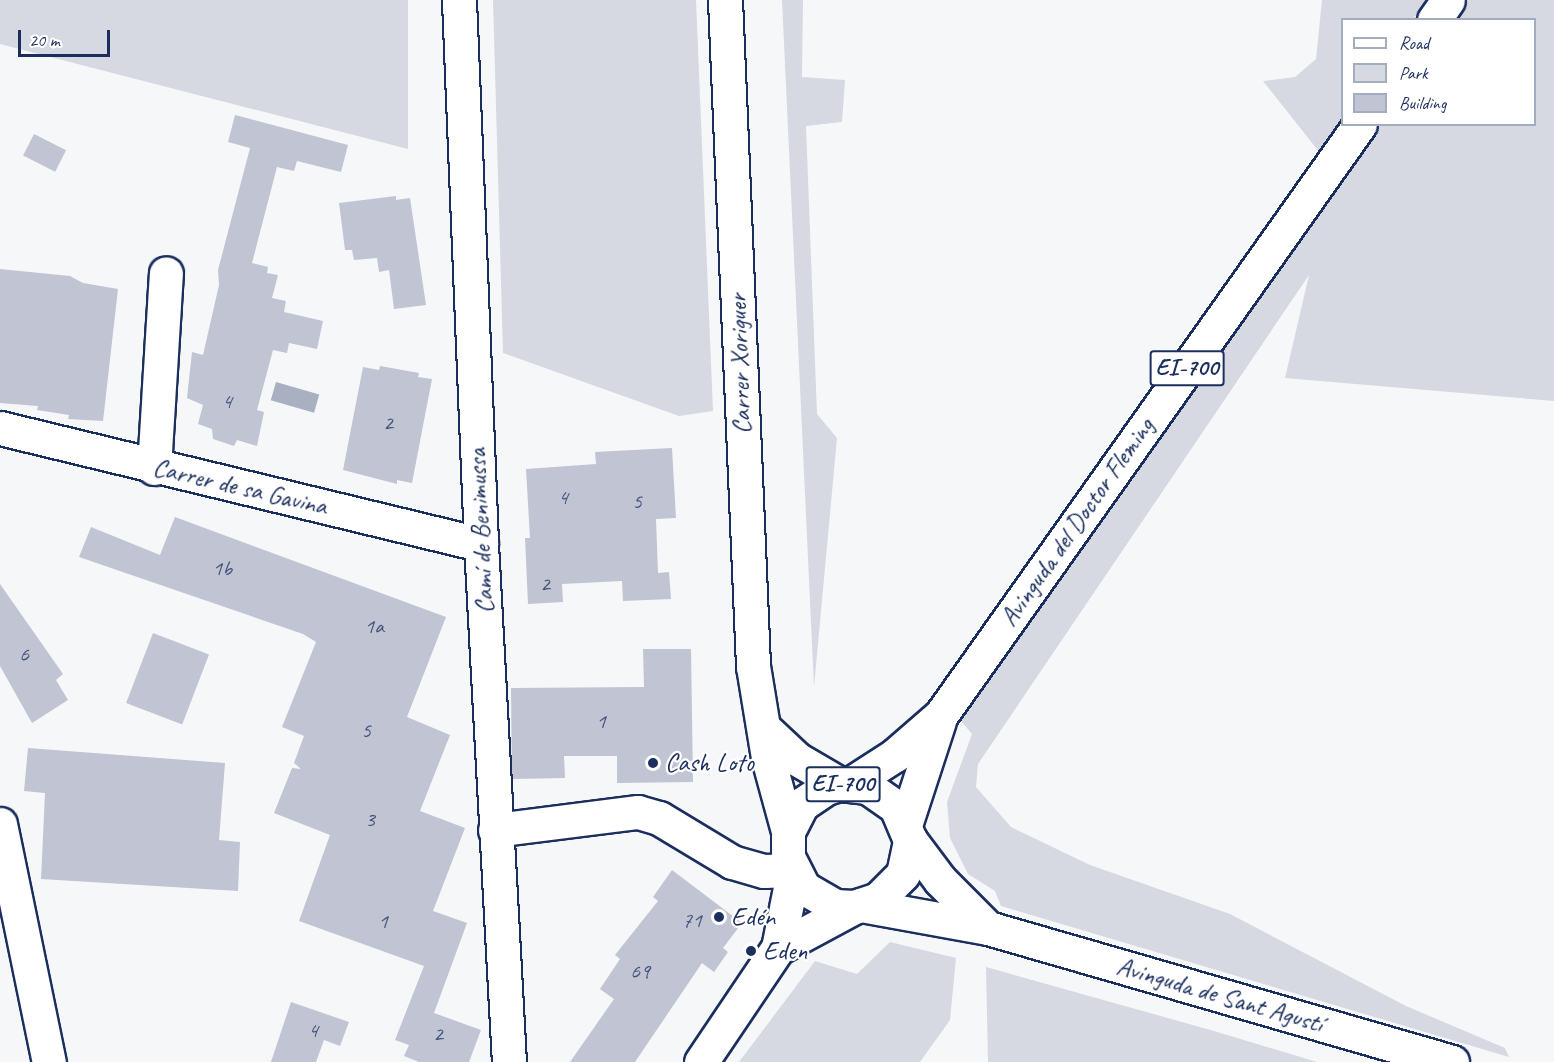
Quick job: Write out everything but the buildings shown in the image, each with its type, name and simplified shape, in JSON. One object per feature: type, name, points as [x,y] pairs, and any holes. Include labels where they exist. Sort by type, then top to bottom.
[{"type":"street","name":"Camí de Benimussa","points":[[459,0],[481,544],[509,1062]]},
{"type":"street","name":"Carrer Xoriguer","points":[[725,0],[753,666],[764,728],[788,831]]},
{"type":"street","points":[[1435,18],[1448,0]]},
{"type":"street","name":"Avinguda del Doctor Fleming","points":[[845,784],[895,755],[941,715],[1359,126]]},
{"type":"street","points":[[154,468],[166,273]]},
{"type":"street","name":"Carrer de sa Gavina","points":[[0,428],[154,468],[481,544]]},
{"type":"street","name":"Avinguda del Doctor Fleming","points":[[908,831],[941,715]]},
{"type":"street","points":[[764,728],[797,759],[845,784]]},
{"type":"street","name":"EI-700","points":[[701,1062],[778,948],[792,872],[788,831],[802,804],[819,791],[845,784],[884,794],[908,831],[903,874],[878,899],[858,906],[778,948]]},
{"type":"street","points":[[495,830],[638,812],[659,818],[732,862],[764,871],[792,872],[819,899],[858,906]]},
{"type":"street","points":[[0,824],[49,1062]]},
{"type":"street","name":"Avinguda de Sant Agustí","points":[[908,831],[940,880],[988,928]]},
{"type":"street","name":"Avinguda de Sant Agustí","points":[[858,906],[988,928],[1452,1062]]},
{"type":"green space","points":[[0,0],[408,0],[408,149],[0,44]]},
{"type":"green space","points":[[493,0],[696,0],[713,411],[679,416],[503,353]]},
{"type":"green space","points":[[782,0],[803,0],[802,77],[845,80],[842,122],[806,126],[817,414],[837,438],[814,687]]},
{"type":"green space","points":[[1322,0],[1426,0],[1414,18],[1341,18],[1341,122],[1320,153],[1263,81],[1295,77],[1316,59]]},
{"type":"green space","points":[[1469,0],[1554,0],[1554,401],[1285,378],[1309,275],[978,764],[976,787],[1011,827],[1090,865],[1230,914],[1406,1006],[1505,1048],[1509,1057],[1001,906],[995,891],[968,874],[950,838],[947,802],[972,734],[961,721],[1380,126],[1536,126],[1536,18],[1456,18]]},
{"type":"green space","points":[[890,942],[956,958],[950,1020],[920,1062],[739,1062],[815,961],[857,974]]},
{"type":"green space","points":[[986,967],[1214,1031],[1317,1062],[988,1062]]},
{"type":"water","points":[[276,382],[319,394],[314,413],[271,400]]},
{"type":"place","name":"Cash Loto","points":[[653,763]]},
{"type":"place","name":"Edén","points":[[719,917]]},
{"type":"place","name":"Eden","points":[[751,951]]}]
